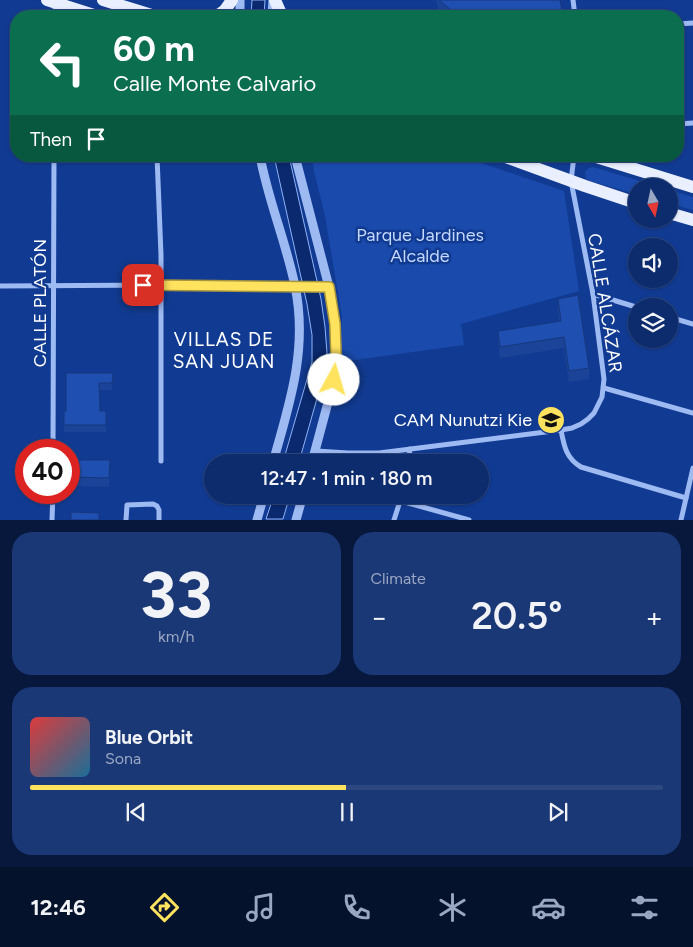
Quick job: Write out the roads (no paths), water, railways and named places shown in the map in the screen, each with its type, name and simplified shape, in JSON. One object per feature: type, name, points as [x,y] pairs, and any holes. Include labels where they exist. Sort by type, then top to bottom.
[{"type":"main road","points":[[102,0],[135,10]]},
{"type":"main road","points":[[52,1],[80,10]]},
{"type":"main road","points":[[519,162],[628,199]]},
{"type":"main road","points":[[612,162],[693,187]]},
{"type":"main road","points":[[678,216],[693,220]]},
{"type":"street","name":"CALLE PLATÓN","points":[[53,439],[54,162]]},
{"type":"street","points":[[157,162],[161,255],[161,461]]},
{"type":"street","points":[[261,162],[267,187],[298,286],[300,347],[292,396],[275,454]]},
{"type":"street","points":[[296,162],[335,324],[336,353],[334,380],[315,454]]},
{"type":"street","points":[[570,181],[573,162]]},
{"type":"street","name":"CALLE ALCÁZAR","points":[[316,451],[379,454],[561,430],[572,428],[588,419],[598,405],[604,388],[604,379],[593,294],[570,181]]},
{"type":"street","points":[[0,286],[327,287]]},
{"type":"street","points":[[593,294],[628,305]]},
{"type":"street","points":[[678,320],[693,324]]},
{"type":"street","points":[[604,388],[693,413]]},
{"type":"street","points":[[561,430],[567,455],[581,468],[686,498]]},
{"type":"street","points":[[409,454],[410,450]]},
{"type":"street","points":[[681,520],[693,468]]},
{"type":"street","points":[[52,504],[52,520]]},
{"type":"street","points":[[126,520],[127,505],[154,504],[158,506],[159,520]]},
{"type":"street","points":[[257,520],[261,504]]},
{"type":"street","points":[[296,520],[300,504]]},
{"type":"street","points":[[394,520],[399,504]]},
{"type":"street","points":[[420,504],[469,520]]},
{"type":"place","name":"CAM Nunutzi Kie","points":[[551,420]]},
{"type":"district","name":"VILLAS DE SAN JUAN","points":[[224,350]]},
{"type":"park label","name":"Parque Jardines Alcalde","points":[[420,245]]}]
